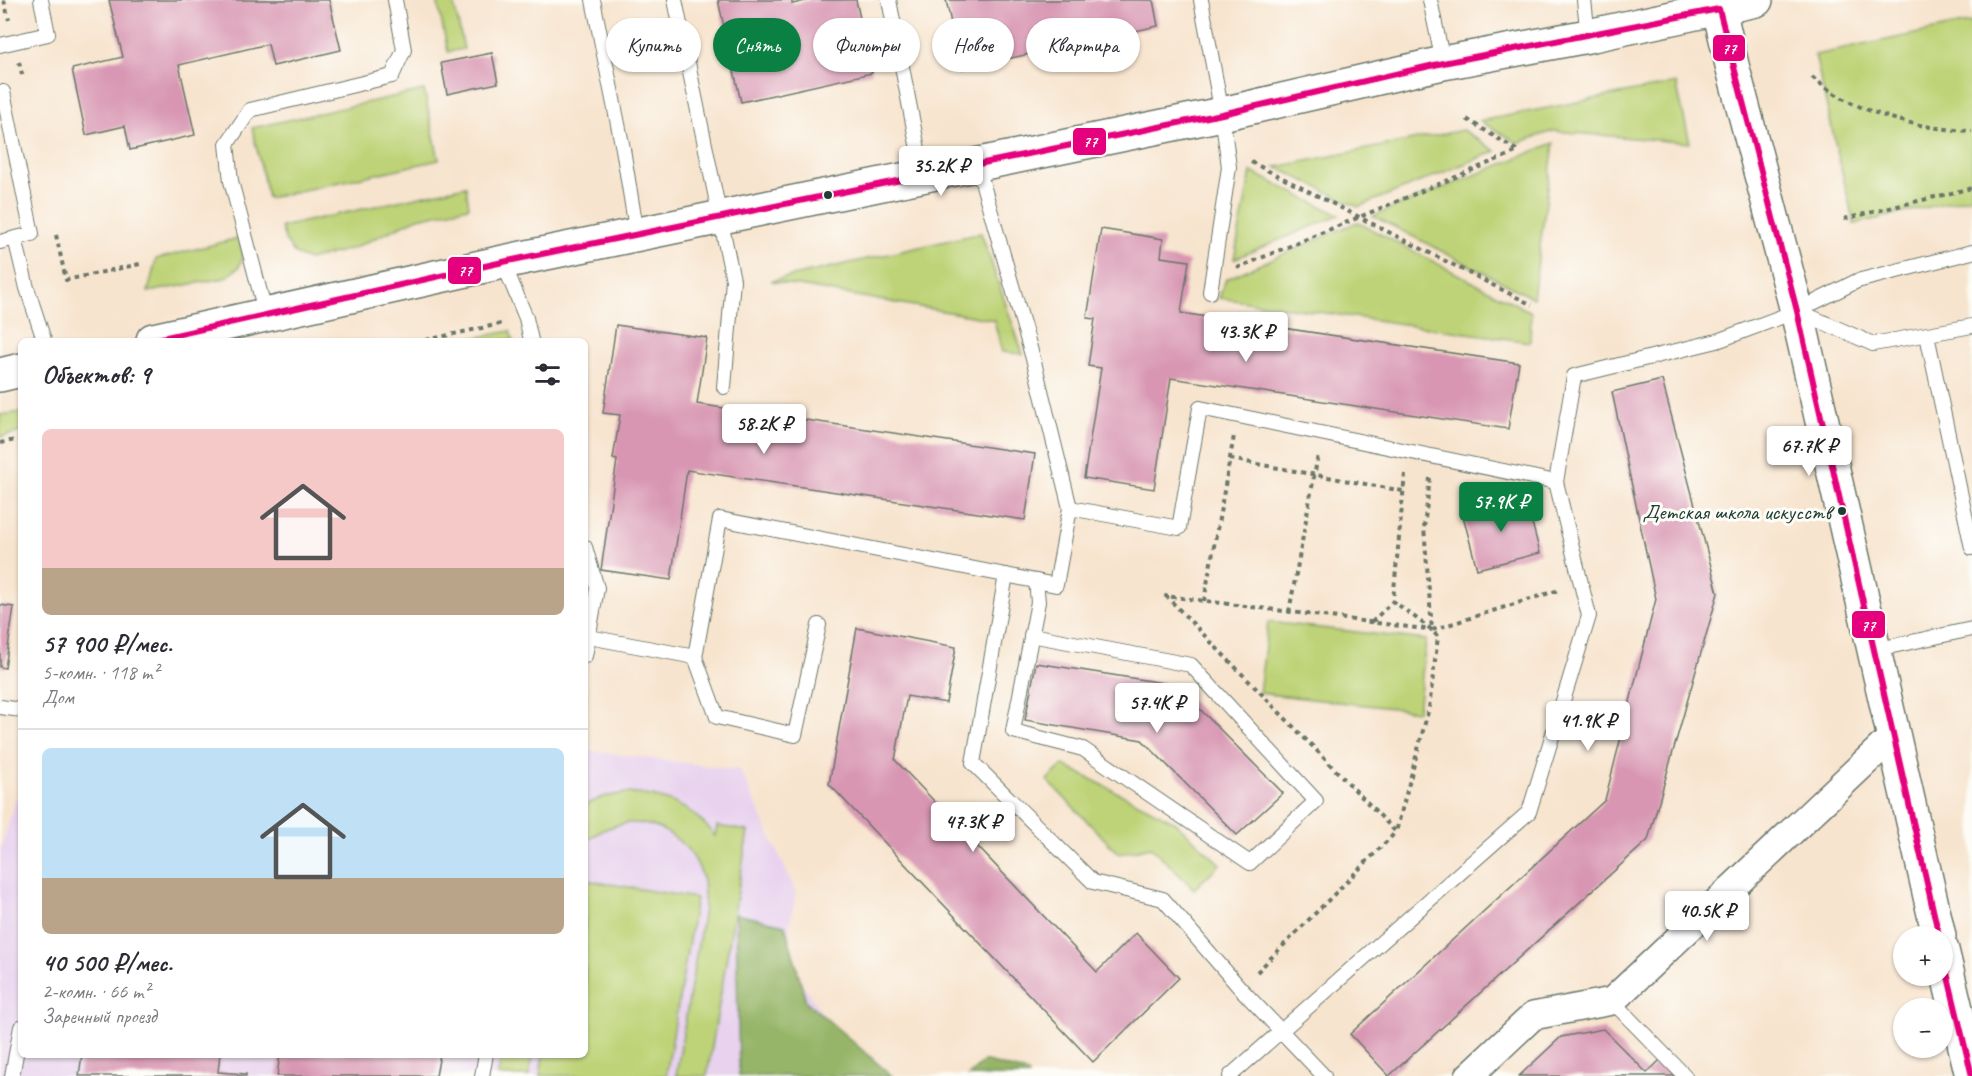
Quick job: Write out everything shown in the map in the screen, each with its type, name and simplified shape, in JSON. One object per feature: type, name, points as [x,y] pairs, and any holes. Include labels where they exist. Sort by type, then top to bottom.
[{"type":"street","points":[[162,338],[503,262],[1222,114],[1443,63],[1588,36],[1756,0]]},
{"type":"street","points":[[1719,9],[1797,311],[1937,926]]},
{"type":"street","points":[[0,375],[18,371]]},
{"type":"street","points":[[1469,1076],[1533,1016],[1612,1001],[1893,736]]},
{"type":"street","points":[[1951,986],[1972,1076]]},
{"type":"lane","points":[[0,45],[48,34],[41,0]]},
{"type":"lane","points":[[266,315],[231,181],[227,144],[250,110],[392,76],[404,50],[395,0]]},
{"type":"lane","points":[[592,0],[623,148],[637,235]]},
{"type":"lane","points":[[675,0],[733,280],[724,387]]},
{"type":"lane","points":[[889,0],[923,175]]},
{"type":"lane","points":[[1201,0],[1222,114],[1229,167],[1211,285]]},
{"type":"lane","points":[[1430,0],[1443,63]]},
{"type":"lane","points":[[1584,0],[1588,36]]},
{"type":"lane","points":[[0,92],[3,92],[32,234],[0,242]]},
{"type":"lane","points":[[819,625],[795,735],[717,717],[695,657],[720,519],[1056,585],[1070,508],[1035,363],[977,164]]},
{"type":"lane","points":[[15,238],[27,288],[43,338]]},
{"type":"lane","points":[[1230,1076],[1529,812],[1589,616],[1556,482],[1574,376],[1717,341],[1797,311],[1857,281],[1972,252]]},
{"type":"lane","points":[[503,262],[526,318],[531,338]]},
{"type":"lane","points":[[1797,311],[1873,344],[1972,326]]},
{"type":"lane","points":[[1927,335],[1972,548]]},
{"type":"lane","points":[[1070,508],[1179,528],[1200,408],[1556,482]]},
{"type":"lane","points":[[588,557],[597,588],[588,642]]},
{"type":"lane","points":[[1006,575],[973,763],[1093,882],[1163,899],[1240,988],[1324,1076]]},
{"type":"lane","points":[[1031,635],[1191,665],[1316,801],[1250,863],[1083,749],[1013,731],[1031,635],[1038,602],[1036,581]]},
{"type":"lane","points":[[1874,650],[1972,629]]},
{"type":"lane","points":[[589,637],[695,657]]},
{"type":"lane","points":[[0,707],[18,710]]},
{"type":"lane","points":[[1612,1001],[1685,1076]]},
{"type":"lane","points":[[12,1076],[18,1043]]},
{"type":"lane","points":[[482,1076],[485,1058]]},
{"type":"path","points":[[15,42],[25,87]]},
{"type":"path","points":[[1812,77],[1823,87],[1882,115],[1930,126],[1972,130]]},
{"type":"path","points":[[1211,285],[1358,216],[1518,151],[1465,118]]},
{"type":"path","points":[[1250,162],[1532,305]]},
{"type":"path","points":[[1844,219],[1972,188]]},
{"type":"path","points":[[54,224],[66,280],[140,264]]},
{"type":"path","points":[[435,338],[526,318]]},
{"type":"path","points":[[1204,601],[1238,416]]},
{"type":"path","points":[[1289,612],[1322,433]]},
{"type":"path","points":[[0,443],[18,440]]},
{"type":"path","points":[[1371,622],[1393,601],[1407,451]]},
{"type":"path","points":[[1432,456],[1424,527],[1432,630]]},
{"type":"path","points":[[1230,459],[1403,491]]},
{"type":"path","points":[[1396,832],[1166,596],[1432,630],[1581,582]]},
{"type":"path","points":[[1240,988],[1396,832],[1429,708],[1438,637],[1393,601]]},
{"type":"shaded area","points":[[588,750],[740,770],[796,892],[784,956],[864,1076],[0,1076],[0,852],[16,798],[18,798],[18,1058],[588,1058]]},
{"type":"green space","points":[[437,0],[453,0],[464,49],[448,52]]},
{"type":"green space","points":[[1972,22],[1972,197],[1854,224],[1815,55]]},
{"type":"green space","points":[[1676,83],[1690,143],[1553,131],[1518,143],[1480,121]]},
{"type":"green space","points":[[424,90],[439,160],[268,198],[252,128]]},
{"type":"green space","points":[[1463,130],[1496,151],[1358,207],[1276,167]]},
{"type":"green space","points":[[1554,143],[1533,298],[1373,216]]},
{"type":"green space","points":[[1251,172],[1339,215],[1234,259]]},
{"type":"green space","points":[[466,186],[469,207],[418,218],[354,248],[309,260],[295,254],[286,242],[281,227]]},
{"type":"green space","points":[[1357,222],[1531,312],[1530,342],[1219,298],[1226,279]]},
{"type":"green space","points":[[981,233],[1023,354],[1002,352],[994,320],[771,281]]},
{"type":"green space","points":[[239,238],[243,255],[239,267],[225,278],[148,292],[156,259]]},
{"type":"green space","points":[[510,331],[512,338],[474,338]]},
{"type":"green space","points":[[18,412],[18,433],[0,437],[0,415]]},
{"type":"green space","points":[[1268,622],[1426,640],[1418,711],[1259,693]]},
{"type":"green space","points":[[1063,765],[1174,821],[1220,864],[1194,889],[1151,847],[1119,854],[1047,780]]},
{"type":"green space","points":[[626,793],[664,799],[697,816],[715,836],[717,826],[748,831],[707,1076],[676,1076],[704,909],[704,885],[698,865],[684,845],[674,837],[640,823],[611,827],[588,840],[588,804],[603,797]]},
{"type":"green space","points":[[588,880],[696,898],[666,1076],[540,1076],[543,1058],[588,1058]]},
{"type":"green space","points":[[736,914],[785,925],[806,1001],[892,1076],[739,1076]]},
{"type":"green space","points":[[501,1058],[532,1058],[529,1076],[498,1076]]},
{"type":"green space","points":[[984,1061],[1028,1073],[1029,1076],[968,1076]]},
{"type":"building","points":[[109,0],[329,0],[341,50],[273,66],[268,44],[179,65],[195,135],[130,150],[125,126],[86,135],[72,69],[123,57]]},
{"type":"building","points":[[718,0],[792,0],[792,4],[810,0],[856,0],[860,18],[813,18],[813,72],[872,73],[741,102],[734,72],[801,72],[801,18],[722,18]]},
{"type":"building","points":[[946,0],[1153,0],[1158,26],[1140,30],[1140,18],[1026,18],[1026,55],[1014,57],[1014,18],[950,18]]},
{"type":"building","points":[[492,53],[498,83],[447,94],[441,63]]},
{"type":"building","points":[[1101,229],[1163,239],[1161,257],[1189,261],[1181,313],[1519,363],[1508,429],[1171,378],[1154,489],[1084,478],[1101,368],[1088,366],[1095,319],[1087,318]]},
{"type":"building","points":[[616,325],[707,338],[697,404],[1035,454],[1025,520],[687,470],[671,580],[601,570],[617,460],[613,459],[620,415],[603,413]]},
{"type":"building","points":[[1662,380],[1718,593],[1648,840],[1389,1076],[1350,1034],[1605,800],[1656,599],[1612,392]]},
{"type":"building","points":[[1525,496],[1540,553],[1477,569],[1462,512]]},
{"type":"building","points":[[0,605],[14,607],[5,668],[0,667]]},
{"type":"building","points":[[857,628],[956,647],[946,703],[907,696],[895,760],[1097,972],[1136,933],[1179,978],[1093,1062],[829,784]]},
{"type":"building","points":[[1036,663],[1176,685],[1283,793],[1237,835],[1142,740],[1025,720]]},
{"type":"building","points":[[1603,1029],[1647,1073],[1660,1060],[1675,1076],[1519,1076],[1561,1037]]},
{"type":"building","points":[[81,1058],[220,1058],[218,1072],[246,1074],[246,1076],[79,1076]]},
{"type":"building","points":[[279,1058],[439,1058],[436,1076],[277,1076]]},
{"type":"transit line","name":"77","points":[[162,338],[503,262],[1222,114],[1443,63],[1719,9],[1797,311],[1937,926]]},
{"type":"transit line","name":"77","points":[[1950,986],[1972,1076]]},
{"type":"place","name":"Детская школа искусств","points":[[1842,511]]}]
